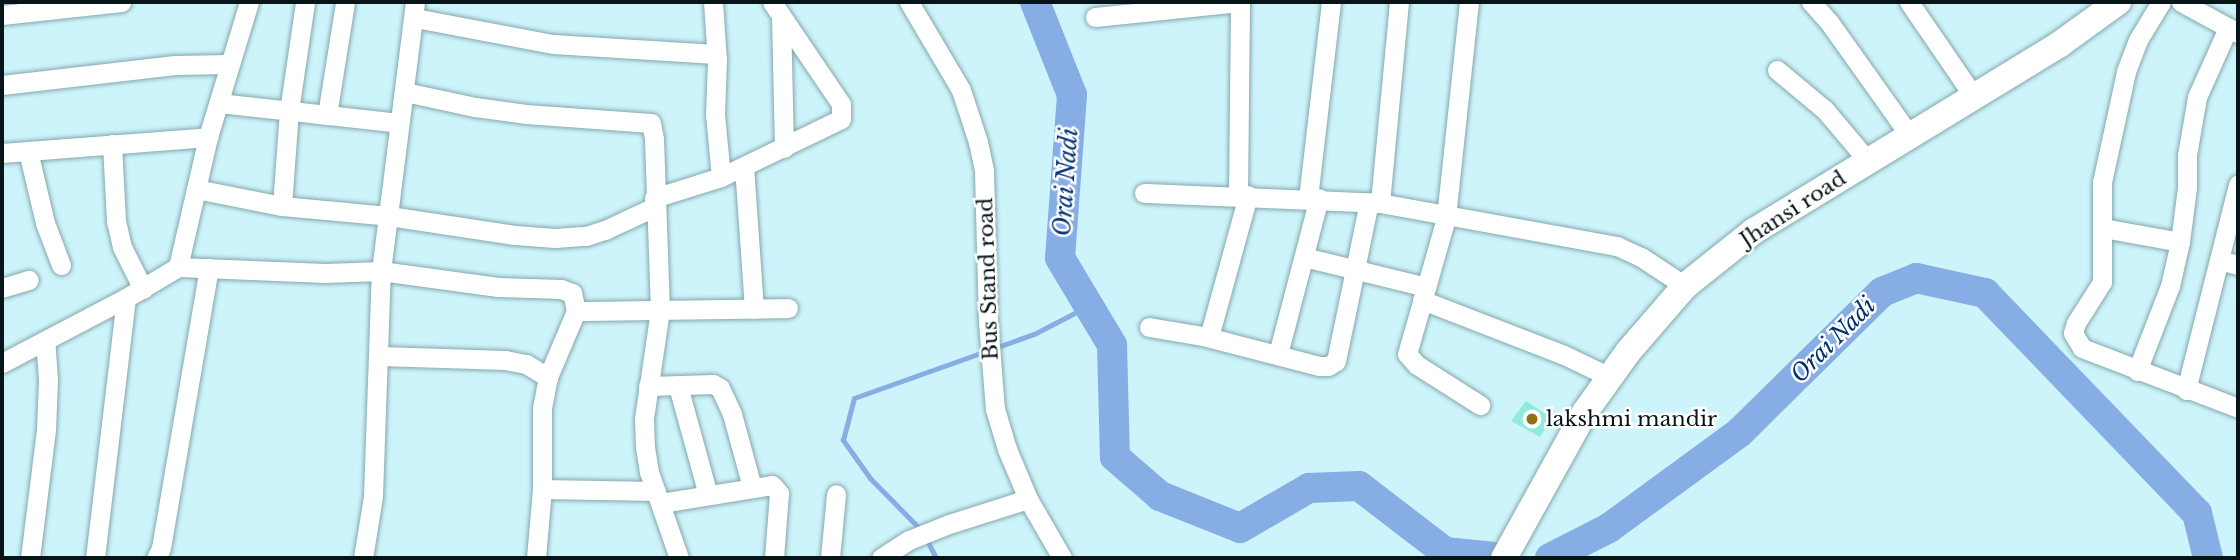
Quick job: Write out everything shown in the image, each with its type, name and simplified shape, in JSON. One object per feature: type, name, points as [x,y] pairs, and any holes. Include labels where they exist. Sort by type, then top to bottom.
[{"type":"street","points":[[2,15],[121,2]]},
{"type":"street","points":[[178,267],[208,137],[249,2]]},
{"type":"street","points":[[282,206],[289,111],[305,2]]},
{"type":"street","points":[[327,115],[345,2]]},
{"type":"street","points":[[713,2],[715,114],[721,177]]},
{"type":"street","name":"Bus Stand road","points":[[909,2],[961,90],[978,142],[984,171],[988,321],[995,409],[1007,449],[1028,499],[1062,558]]},
{"type":"street","points":[[1095,17],[1177,5],[1239,2],[1243,195],[1209,337]]},
{"type":"street","points":[[1278,355],[1304,257],[1313,198],[1331,2]]},
{"type":"street","points":[[1149,327],[1209,337],[1319,366],[1328,366],[1336,361],[1374,203],[1399,2]]},
{"type":"street","points":[[1469,2],[1446,218],[1408,347],[1409,359],[1480,405]]},
{"type":"street","points":[[1811,2],[1829,22],[1910,136]]},
{"type":"street","points":[[1909,2],[1974,97]]},
{"type":"street","name":"Jhansi road","points":[[1504,558],[1585,412],[1628,352],[1685,286],[1754,231],[2060,44],[2118,2]]},
{"type":"street","points":[[2161,2],[2138,40],[2126,72],[2102,182],[2102,282],[2076,323],[2073,333],[2082,348],[2238,408]]},
{"type":"street","points":[[2137,370],[2170,286],[2180,242],[2187,187],[2187,155],[2197,97],[2233,31],[2181,2]]},
{"type":"street","points":[[195,188],[282,206],[389,216],[515,235],[555,238],[586,236],[605,230],[654,202],[721,177],[841,119],[843,112],[776,8]]},
{"type":"street","points":[[776,8],[784,148]]},
{"type":"street","points":[[363,558],[373,496],[381,271],[415,10],[553,44],[716,54]]},
{"type":"street","points":[[2,85],[175,65],[228,64]]},
{"type":"street","points":[[1777,70],[1825,110],[1868,162]]},
{"type":"street","points":[[405,92],[475,107],[526,114],[651,123],[654,139],[654,202],[660,310],[644,419],[645,447],[679,558]]},
{"type":"street","points":[[219,103],[399,123]]},
{"type":"street","points":[[2,153],[208,137]]},
{"type":"street","points":[[95,558],[135,293],[116,221],[112,144]]},
{"type":"street","points":[[28,150],[45,223],[61,265]]},
{"type":"street","points":[[744,166],[754,309]]},
{"type":"street","points":[[1144,193],[1313,198],[1374,203],[1446,218],[1617,246],[1641,257],[1685,286]]},
{"type":"street","points":[[2186,390],[2237,195]]},
{"type":"street","points":[[2103,229],[2180,242]]},
{"type":"street","points":[[1304,257],[1356,270],[1424,293],[1610,377]]},
{"type":"street","points":[[2219,260],[2238,265]]},
{"type":"street","points":[[2,363],[135,293],[178,267],[325,273],[381,271],[498,287],[561,289],[572,293],[576,311],[548,377],[540,429],[542,489],[536,558]]},
{"type":"street","points":[[156,558],[161,548],[209,268]]},
{"type":"street","points":[[2,288],[29,280]]},
{"type":"street","points":[[576,311],[788,308]]},
{"type":"street","points":[[30,558],[46,430],[48,380],[45,341]]},
{"type":"street","points":[[380,356],[505,360],[526,364],[548,377]]},
{"type":"street","points":[[648,386],[713,384],[720,388],[732,414],[752,487]]},
{"type":"street","points":[[678,386],[708,495]]},
{"type":"street","points":[[542,489],[659,497],[708,495],[772,485],[779,493],[774,558]]},
{"type":"street","points":[[830,558],[836,494]]},
{"type":"street","points":[[897,551],[949,524],[1028,499]]},
{"type":"building","name":"lakshmi mandir","points":[[1526,401],[1552,418],[1540,437],[1511,421]]},
{"type":"waterway","name":"Orai Nadi","points":[[1035,2],[1072,95],[1060,258],[1112,345],[1115,457],[1160,496],[1240,528],[1309,488],[1359,486],[1445,552],[1504,558]]},
{"type":"waterway","name":"Orai Nadi","points":[[1550,558],[1609,528],[1740,432],[1882,292],[1916,278],[1985,293],[2197,513],[2208,558]]},
{"type":"waterway","points":[[936,558],[922,531],[870,478],[843,440],[854,398],[1034,334],[1088,306]]},
{"type":"place","name":"lakshmi mandir","points":[[1532,419]]}]
